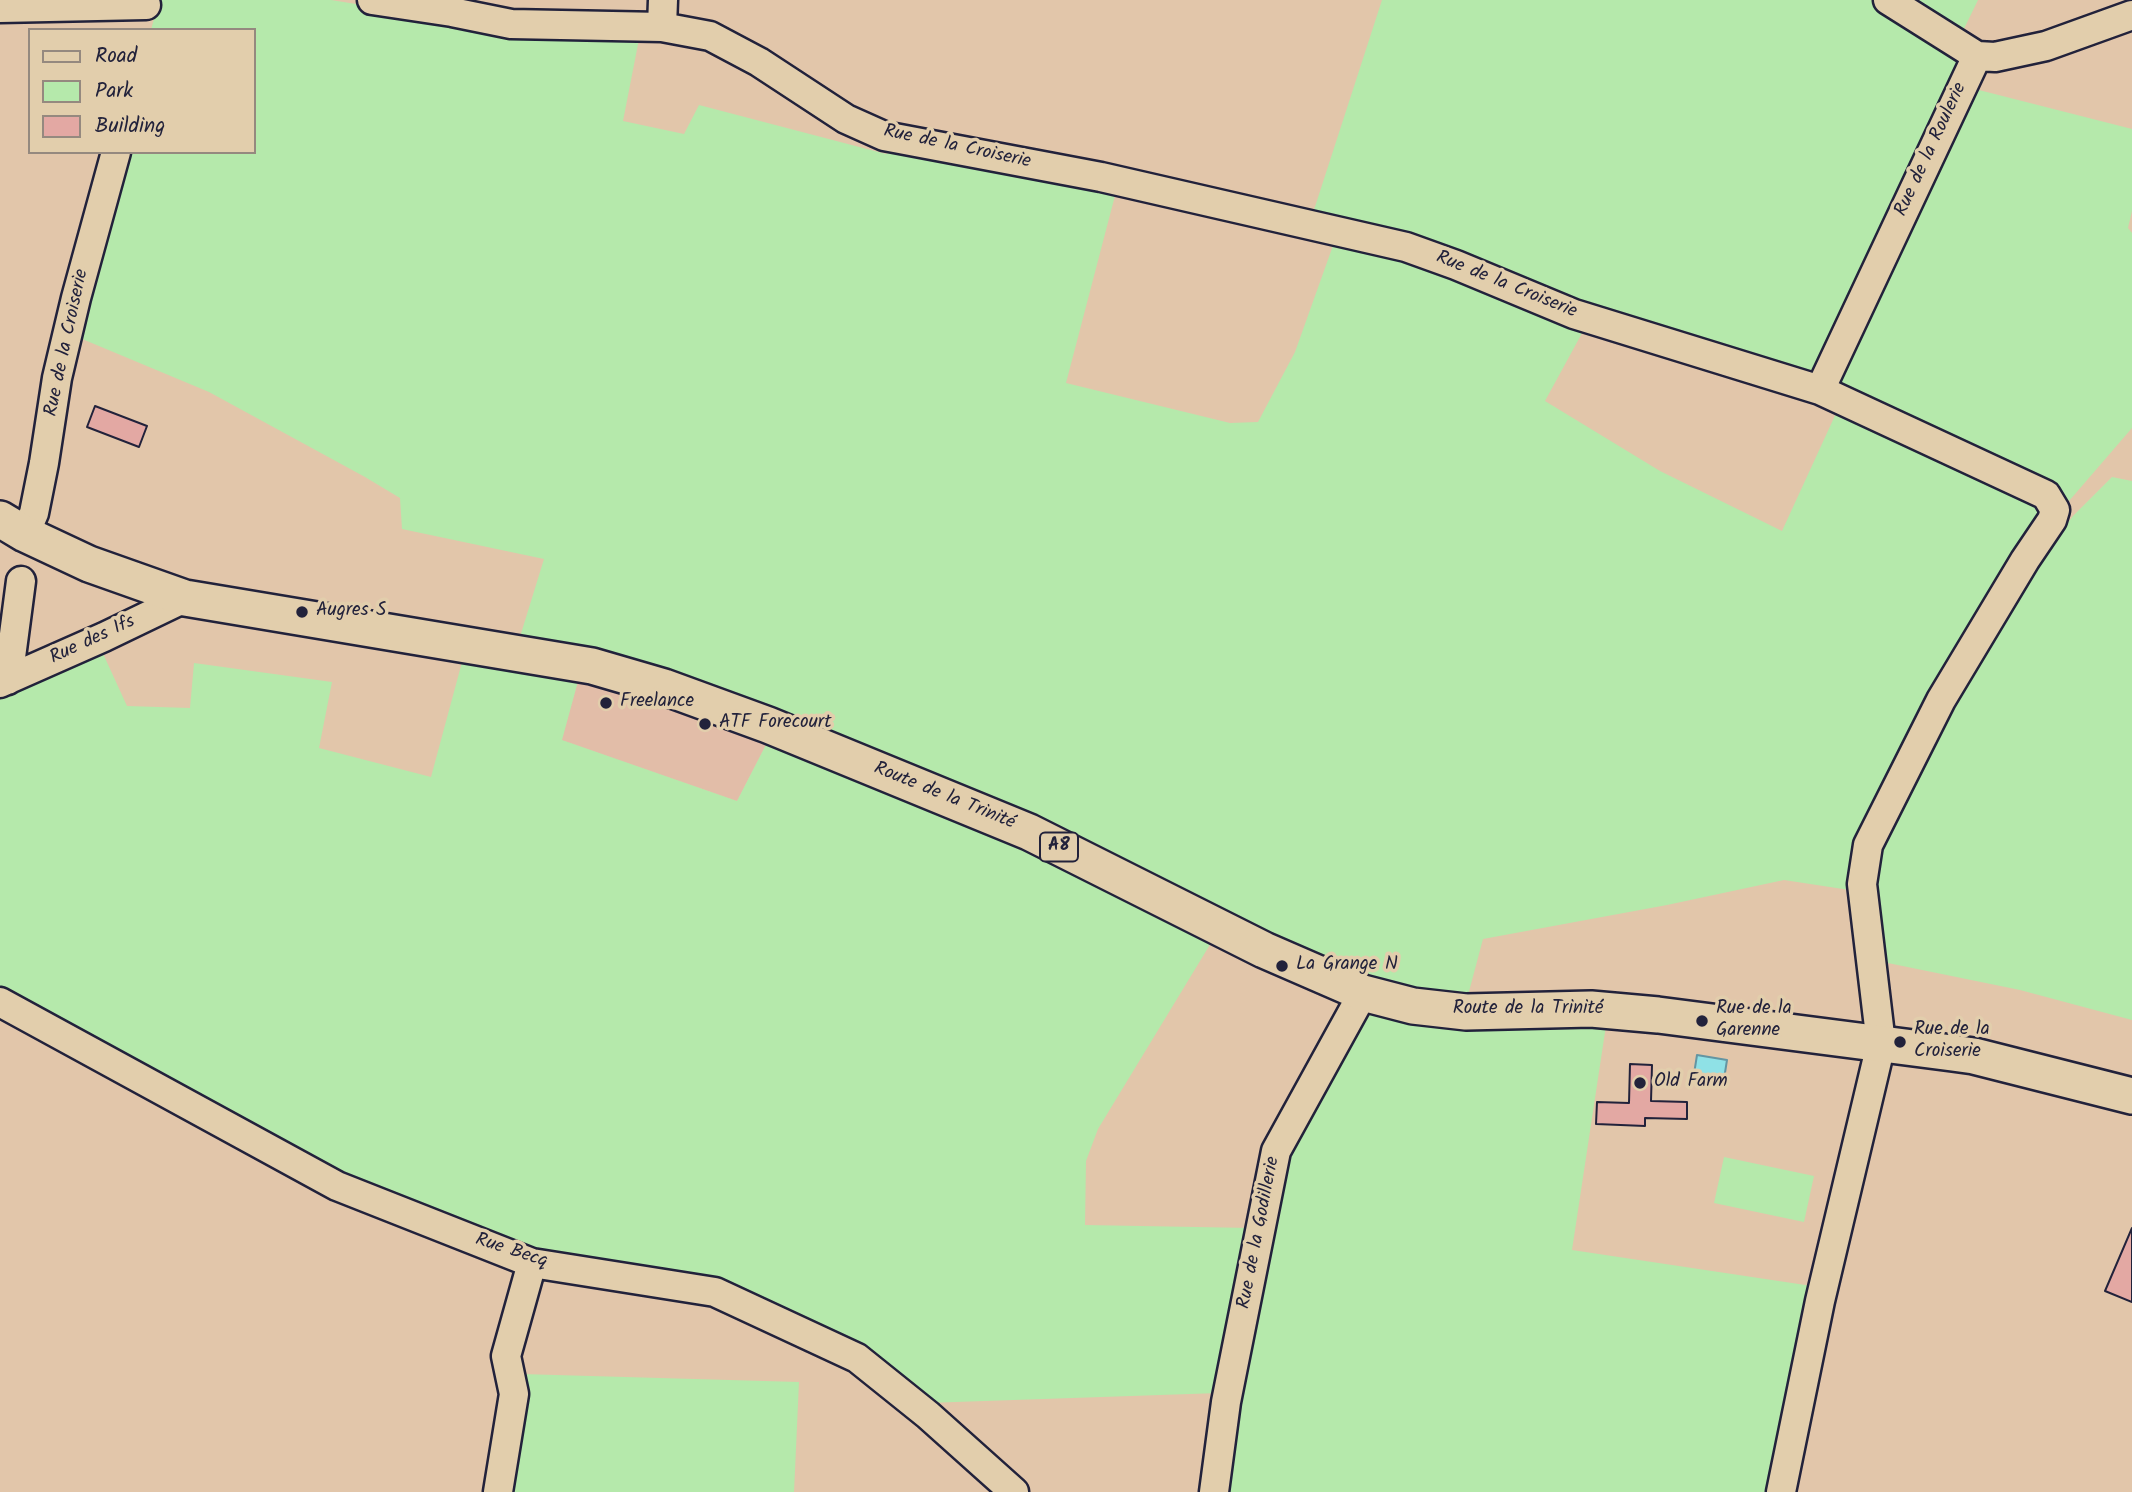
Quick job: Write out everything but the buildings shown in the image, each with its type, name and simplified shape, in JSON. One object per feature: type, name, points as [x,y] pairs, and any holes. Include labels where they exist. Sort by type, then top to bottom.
[{"type":"main road","name":"Route de la Trinité","points":[[13,526],[89,564],[185,598],[592,666],[664,687],[768,724],[1029,832],[1264,950],[1363,993],[1413,1006],[1466,1012],[1591,1009],[1658,1015],[1973,1056],[2132,1097]]},
{"type":"street","name":"Rue de la Croiserie","points":[[372,0],[511,24],[662,13],[759,62],[846,119],[884,136],[1101,177],[1406,247],[1574,314],[1819,390],[2046,495],[2055,510],[2052,520],[1941,700],[1868,845],[1862,884],[1881,1044]]},
{"type":"street","points":[[1888,0],[1977,56],[1995,57],[2046,46],[2132,15]]},
{"type":"street","points":[[0,8],[145,12]]},
{"type":"street","name":"Rue de la Roulerie","points":[[1819,390],[1977,56]]},
{"type":"street","name":"Rue de la Croiserie","points":[[13,526],[34,513],[57,378],[115,154]]},
{"type":"street","points":[[4,681],[21,581]]},
{"type":"street","name":"Rue des Ifs","points":[[4,681],[185,598]]},
{"type":"street","name":"Rue de la Godillerie","points":[[1214,1492],[1226,1402],[1276,1150],[1363,993]]},
{"type":"street","name":"Rue Becq","points":[[0,1002],[338,1186],[531,1263],[715,1292],[857,1358],[928,1415],[1014,1492]]},
{"type":"street","points":[[1781,1492],[1820,1301],[1881,1044]]},
{"type":"street","points":[[498,1492],[514,1394],[506,1356],[531,1263]]},
{"type":"shaded area","points":[[580,674],[772,733],[737,801],[561,740]]},
{"type":"green space","points":[[159,0],[331,0],[480,24],[640,34],[623,121],[684,134],[699,105],[886,154],[897,148],[1117,188],[1066,383],[1230,423],[1258,422],[1295,352],[1335,240],[1405,253],[1587,324],[1545,401],[1660,471],[1782,531],[1838,409],[2038,501],[2039,518],[1856,891],[1784,880],[1483,939],[1467,999],[1370,981],[519,640],[544,559],[402,529],[400,498],[365,477],[209,392],[75,336],[120,154],[256,154],[256,28],[152,28]]},
{"type":"green space","points":[[1382,0],[1871,0],[1958,52],[1964,64],[1815,381],[1311,219]]},
{"type":"green space","points":[[1904,0],[1978,0],[1960,37]]},
{"type":"green space","points":[[1971,88],[2132,129],[2132,211],[2128,228],[2132,233],[2132,428],[2069,501],[2053,489],[1830,389]]},
{"type":"green space","points":[[2112,477],[2132,481],[2132,1020],[2020,990],[1883,962],[1872,895],[1880,844],[1946,705],[2021,583],[2073,516]]},
{"type":"green space","points":[[100,647],[127,706],[190,708],[194,663],[332,682],[319,748],[431,777],[465,651],[580,674],[562,740],[737,801],[772,733],[1020,844],[1214,938],[1098,1129],[1086,1161],[1085,1225],[1252,1228],[1219,1393],[926,1403],[881,1358],[721,1282],[529,1250],[311,1162],[0,994],[0,694]]},
{"type":"green space","points":[[1364,1005],[1607,1019],[1572,1250],[1812,1286],[1775,1492],[1221,1492],[1283,1157]]},
{"type":"green space","points":[[1724,1157],[1814,1176],[1804,1222],[1714,1203]]},
{"type":"green space","points":[[521,1374],[799,1382],[794,1492],[511,1492]]},
{"type":"water","points":[[1697,1055],[1727,1060],[1724,1079],[1694,1074]]},
{"type":"place","name":"Augres S","points":[[302,612]]},
{"type":"place","name":"Freelance","points":[[606,703]]},
{"type":"place","name":"ATF Forecourt","points":[[705,724]]},
{"type":"place","name":"La Grange N","points":[[1282,966]]},
{"type":"place","name":"Rue de la Garenne","points":[[1702,1021]]},
{"type":"place","name":"Rue de la Croiserie","points":[[1900,1042]]},
{"type":"place","name":"Old Farm","points":[[1640,1083]]}]
